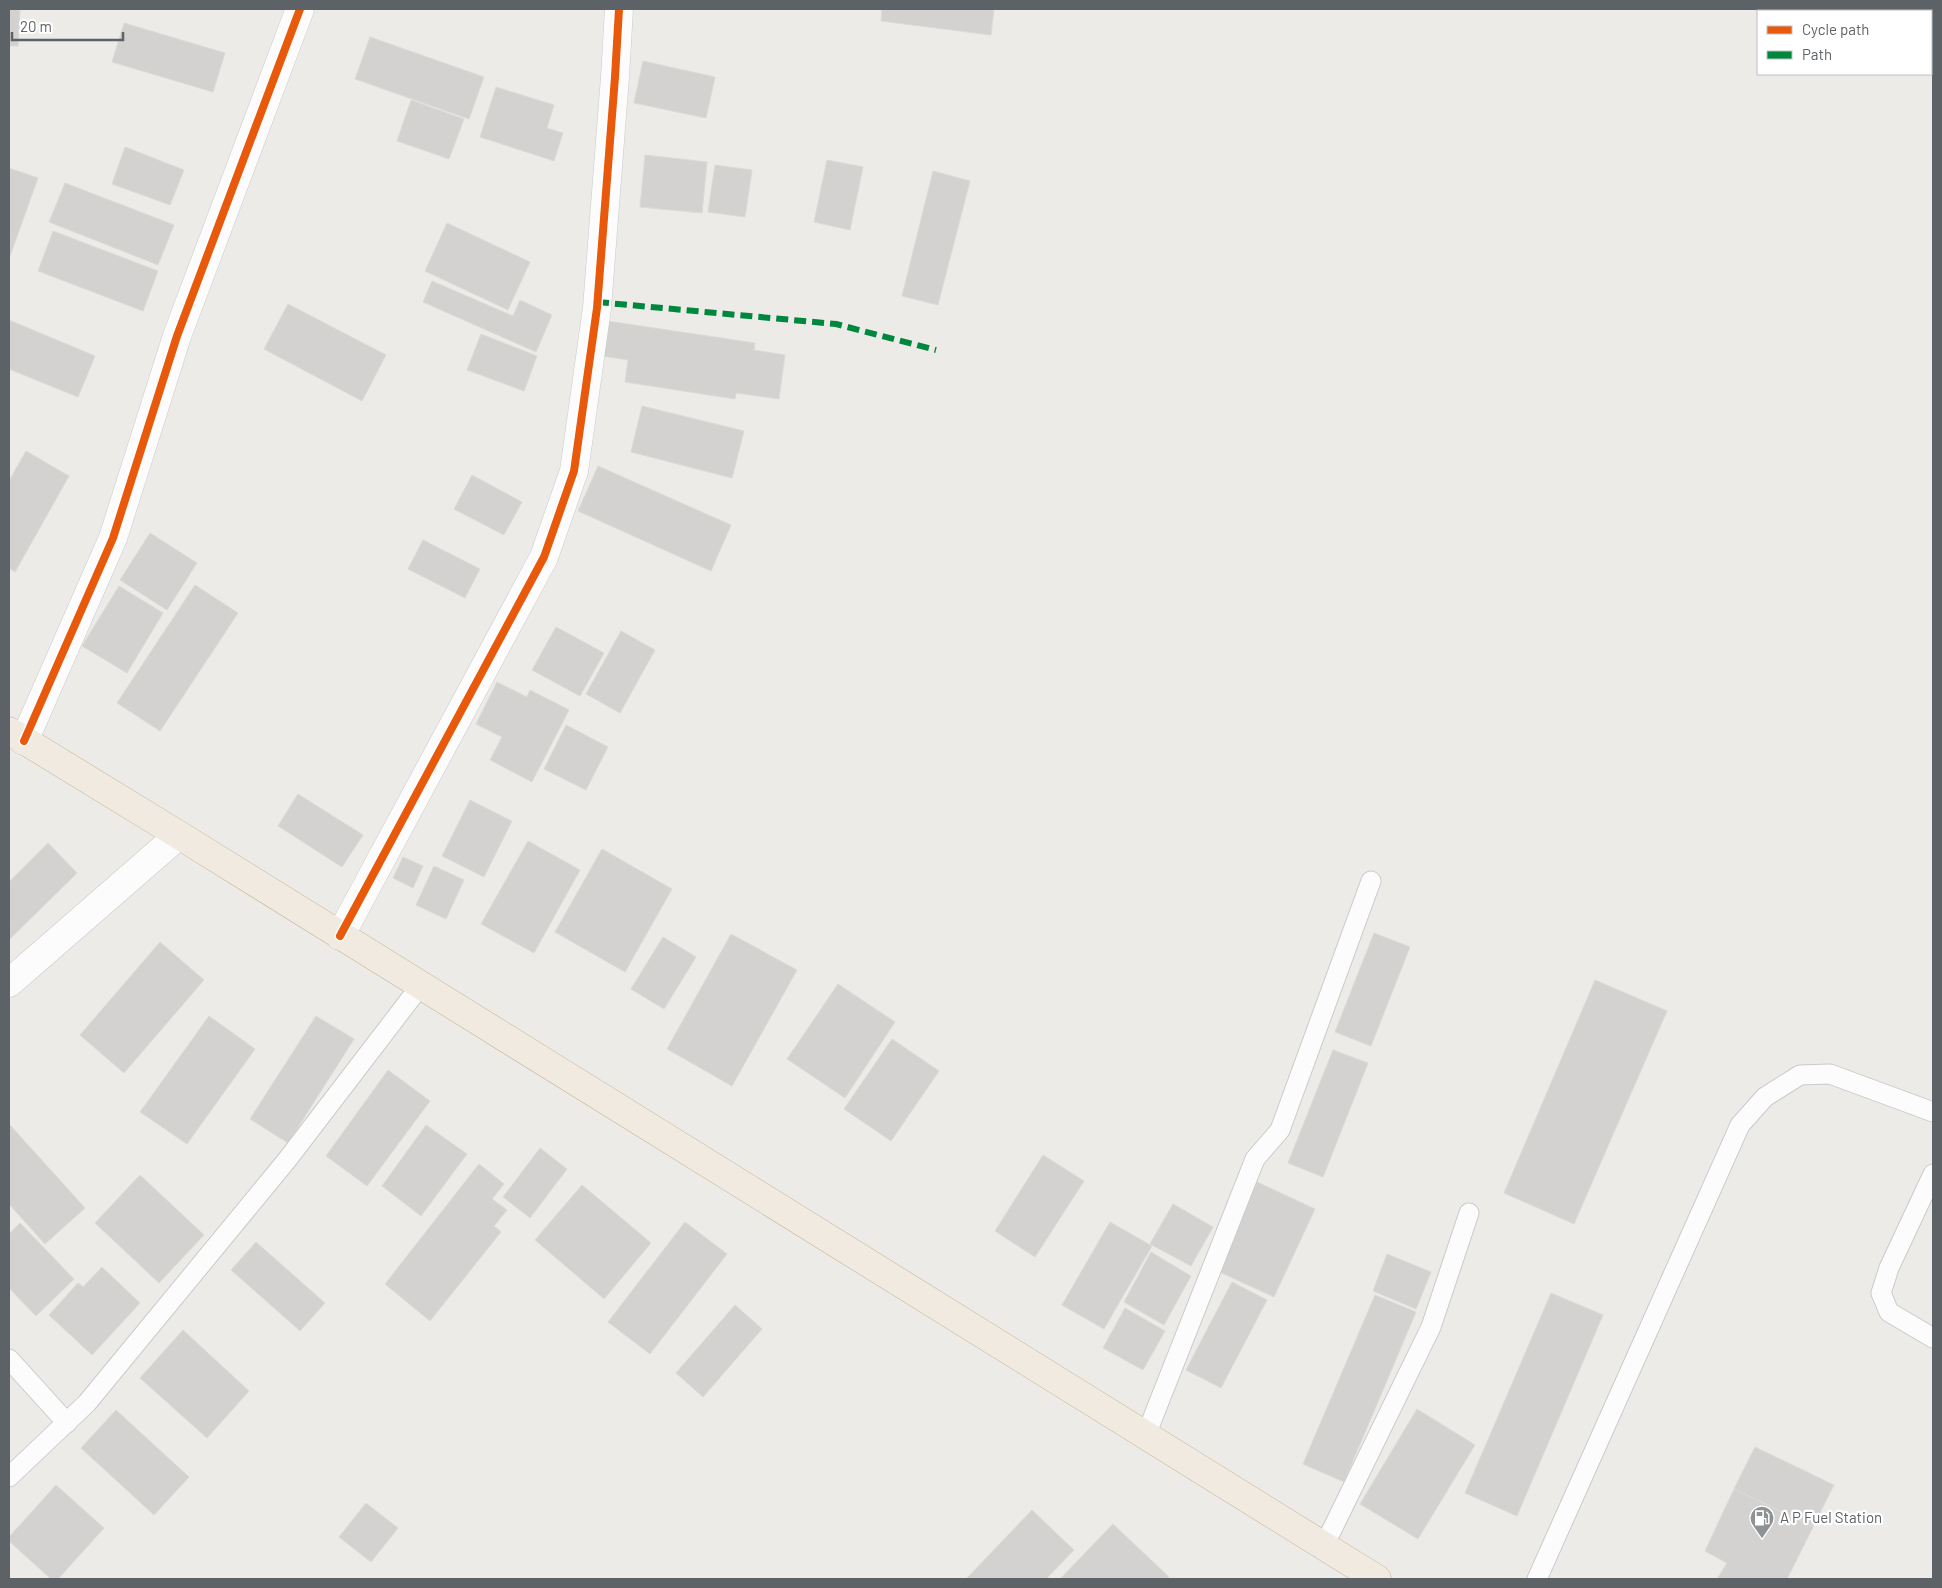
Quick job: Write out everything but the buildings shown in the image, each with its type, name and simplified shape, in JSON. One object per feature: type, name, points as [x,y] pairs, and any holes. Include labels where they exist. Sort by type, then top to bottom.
[{"type":"highway","points":[[16,736],[179,835],[1378,1579]]},
{"type":"street","points":[[16,736],[113,538],[177,336],[300,9]]},
{"type":"street","points":[[340,936],[544,557],[574,471],[597,308],[619,9]]},
{"type":"street","points":[[9,983],[179,835]]},
{"type":"lane","points":[[1146,1436],[1255,1159],[1280,1130],[1371,881]]},
{"type":"lane","points":[[9,1477],[87,1404],[288,1160],[421,985]]},
{"type":"lane","points":[[1537,1579],[1740,1125],[1765,1097],[1800,1075],[1830,1074],[1933,1112]]},
{"type":"lane","points":[[1933,1174],[1889,1268],[1880,1293],[1889,1312],[1933,1338]]},
{"type":"lane","points":[[1324,1546],[1431,1328],[1469,1213]]},
{"type":"lane","points":[[9,1360],[67,1423]]},
{"type":"marked path","points":[[597,302],[836,324],[936,350]]},
{"type":"cycle path","points":[[24,741],[113,538],[177,336],[300,9]]},
{"type":"cycle path","points":[[340,936],[544,557],[574,471],[597,308],[619,9]]},
{"type":"place","name":"A P Fuel Station","points":[[1762,1539]]}]
